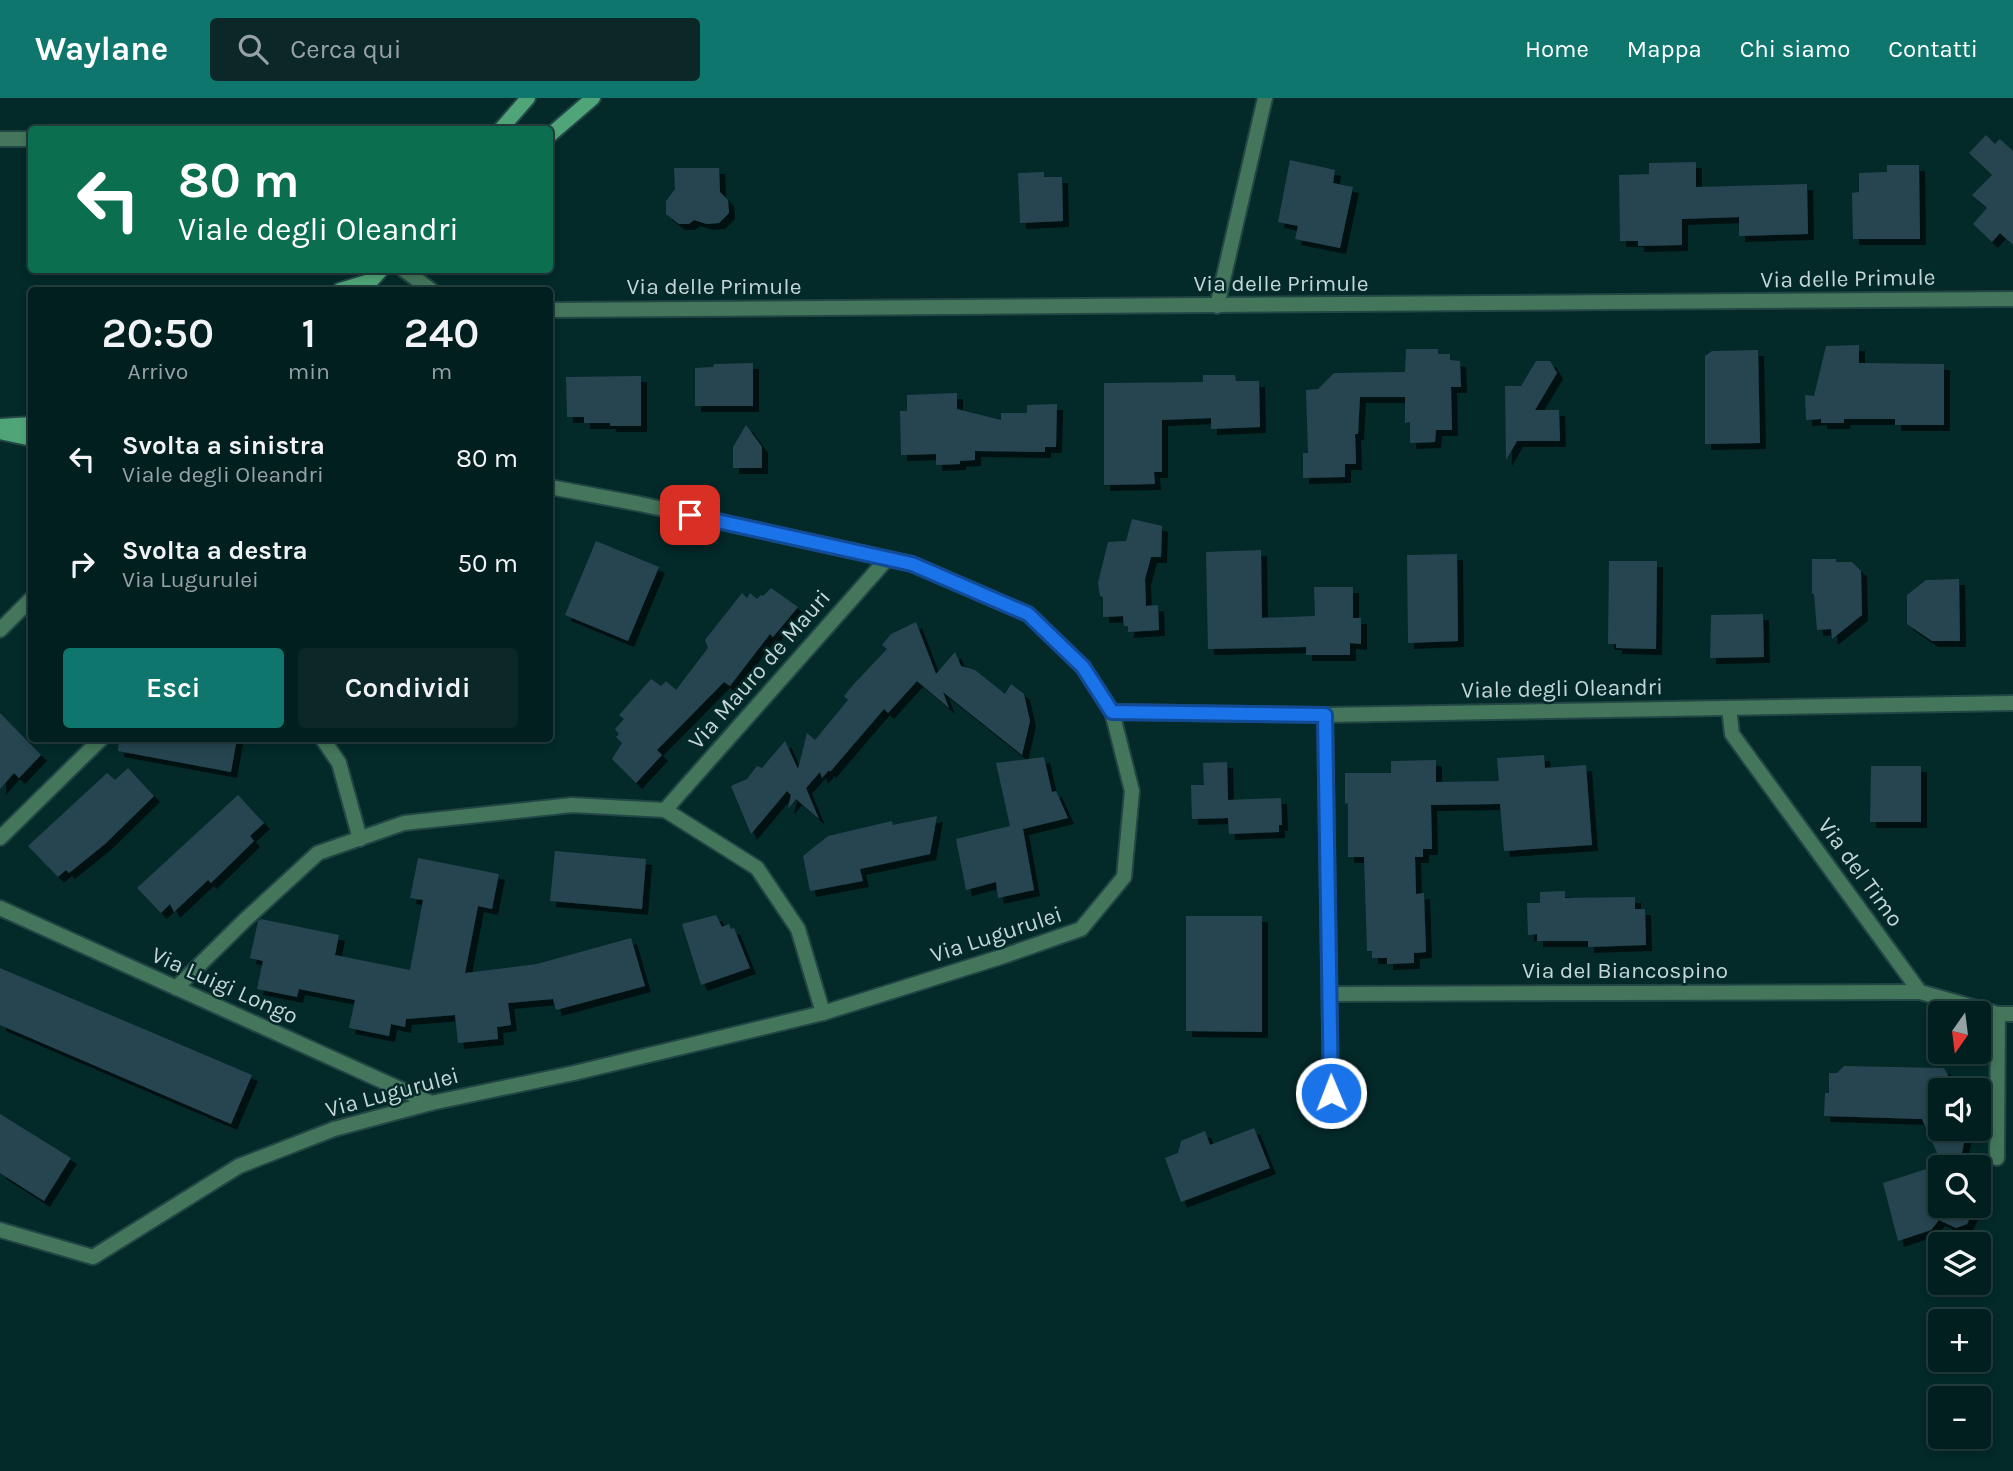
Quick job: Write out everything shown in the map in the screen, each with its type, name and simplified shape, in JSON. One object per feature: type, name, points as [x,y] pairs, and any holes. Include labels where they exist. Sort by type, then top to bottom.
[{"type":"main road","points":[[504,126],[528,98]]},
{"type":"main road","points":[[553,132],[593,98]]},
{"type":"main road","points":[[0,426],[28,424]]},
{"type":"main road","points":[[0,432],[28,438]]},
{"type":"street","points":[[1217,306],[1265,98]]},
{"type":"street","points":[[0,139],[28,139]]},
{"type":"street","points":[[408,273],[427,287]]},
{"type":"street","name":"Via delle Primule","points":[[553,310],[2013,299]]},
{"type":"street","name":"Via Lugurulei","points":[[0,1230],[93,1257],[239,1166],[334,1129],[430,1103],[573,1073],[823,1013],[1081,929],[1124,877],[1132,791],[1112,712],[1083,667],[1028,614],[912,564],[553,488]]},
{"type":"street","name":"Via Mauro de Mauri","points":[[665,810],[887,559]]},
{"type":"street","points":[[0,630],[28,602]]},
{"type":"street","name":"Viale degli Oleandri","points":[[1112,712],[1325,715],[2013,704]]},
{"type":"street","name":"Via del Timo","points":[[1729,708],[1732,734],[1920,992]]},
{"type":"street","points":[[1325,715],[1331,1093]]},
{"type":"street","points":[[0,838],[98,742]]},
{"type":"street","points":[[325,742],[339,763],[360,839]]},
{"type":"street","points":[[176,988],[318,853],[404,823],[572,805],[665,810],[757,867],[798,929],[823,1013]]},
{"type":"street","name":"Via Luigi Longo","points":[[0,908],[430,1103]]},
{"type":"street","points":[[1920,992],[1998,1014],[2013,1014]]},
{"type":"street","name":"Via del Biancospino","points":[[1331,994],[1920,992]]},
{"type":"street","points":[[1997,1158],[1998,1014]]},
{"type":"building","points":[[1986,135],[1995,144],[2000,139],[2013,151],[2013,245],[2000,233],[1992,242],[1973,224],[1987,208],[1972,195],[1992,175],[1969,153]]},
{"type":"building","points":[[1290,160],[1335,170],[1333,183],[1353,187],[1340,248],[1295,239],[1298,226],[1278,222]]},
{"type":"building","points":[[1696,162],[1696,187],[1807,184],[1808,234],[1739,236],[1739,217],[1682,219],[1682,245],[1638,246],[1638,241],[1620,241],[1619,175],[1649,174],[1649,163]]},
{"type":"building","points":[[1887,165],[1919,165],[1920,239],[1853,239],[1852,193],[1859,192],[1859,173],[1887,172]]},
{"type":"building","points":[[674,168],[719,168],[720,192],[728,200],[729,213],[719,223],[707,224],[694,220],[689,224],[679,224],[666,214],[666,201],[675,189]]},
{"type":"building","points":[[1044,172],[1044,177],[1062,177],[1063,221],[1020,223],[1018,173]]},
{"type":"building","points":[[1859,345],[1859,363],[1944,364],[1944,425],[1895,425],[1895,419],[1844,419],[1844,423],[1821,423],[1821,419],[1806,420],[1805,395],[1814,396],[1826,346]]},
{"type":"building","points":[[1406,349],[1438,349],[1438,354],[1450,354],[1450,360],[1460,361],[1461,387],[1451,387],[1452,430],[1436,430],[1435,442],[1410,443],[1410,422],[1405,423],[1405,397],[1360,397],[1358,434],[1355,434],[1356,464],[1345,464],[1345,477],[1303,478],[1303,453],[1308,453],[1306,390],[1318,389],[1334,373],[1405,372]]},
{"type":"building","points":[[1758,350],[1760,443],[1705,444],[1705,356],[1712,351]]},
{"type":"building","points":[[1536,361],[1550,361],[1557,373],[1535,410],[1559,410],[1560,441],[1517,441],[1506,460],[1505,386],[1521,386]]},
{"type":"building","points":[[753,363],[753,406],[695,406],[695,368],[713,367],[714,364]]},
{"type":"building","points":[[1203,375],[1235,375],[1236,381],[1259,381],[1260,427],[1211,429],[1211,418],[1162,420],[1162,472],[1154,472],[1155,484],[1104,485],[1104,383],[1203,382]]},
{"type":"building","points":[[641,376],[641,426],[584,423],[584,417],[567,417],[566,377]]},
{"type":"building","points":[[957,393],[957,409],[1001,420],[1001,413],[1027,413],[1027,405],[1057,404],[1056,447],[1045,447],[1045,452],[975,451],[975,460],[960,461],[960,464],[936,465],[936,454],[901,455],[900,411],[907,411],[907,395]]},
{"type":"building","points":[[746,425],[762,447],[762,468],[733,468],[733,447]]},
{"type":"building","points":[[1132,519],[1162,526],[1161,557],[1151,557],[1145,579],[1146,606],[1158,605],[1159,630],[1128,632],[1123,616],[1103,617],[1103,597],[1100,596],[1098,583],[1108,542],[1126,541]]},
{"type":"building","points":[[596,541],[659,567],[628,641],[565,615]]},
{"type":"building","points":[[1261,550],[1262,618],[1315,616],[1314,587],[1353,587],[1353,618],[1361,618],[1361,644],[1350,643],[1350,655],[1306,655],[1306,647],[1208,649],[1206,552]]},
{"type":"building","points":[[1457,554],[1458,641],[1408,643],[1407,555]]},
{"type":"building","points":[[1812,559],[1852,562],[1861,571],[1862,615],[1832,639],[1831,629],[1817,630],[1812,594]]},
{"type":"building","points":[[1609,561],[1657,561],[1656,649],[1616,648],[1616,644],[1608,644]]},
{"type":"building","points":[[1959,579],[1960,641],[1932,641],[1907,624],[1907,595],[1926,580]]},
{"type":"building","points":[[771,588],[798,607],[773,637],[770,634],[730,686],[724,682],[657,750],[662,755],[636,783],[612,759],[622,743],[616,737],[619,734],[615,729],[624,719],[619,715],[651,679],[661,686],[666,681],[676,690],[708,648],[705,640],[742,593],[747,598],[750,593],[757,599]]},
{"type":"building","points":[[1763,614],[1764,657],[1710,658],[1711,615]]},
{"type":"building","points":[[916,622],[936,674],[955,652],[961,666],[975,670],[1005,694],[1011,684],[1024,694],[1030,721],[1022,755],[943,692],[949,708],[917,681],[888,713],[884,709],[830,772],[829,770],[822,778],[820,772],[806,788],[819,819],[796,799],[788,809],[791,795],[787,791],[751,834],[731,786],[747,779],[757,766],[762,768],[785,741],[798,769],[807,733],[815,740],[848,700],[844,696],[887,649],[882,645],[891,634]]},
{"type":"building","points":[[0,713],[41,755],[19,778],[14,773],[0,789]]},
{"type":"building","points":[[119,742],[236,742],[231,772],[118,751]]},
{"type":"building","points":[[1544,755],[1545,768],[1586,765],[1592,845],[1504,851],[1500,804],[1431,805],[1432,849],[1423,849],[1423,857],[1415,857],[1416,894],[1424,893],[1426,952],[1414,953],[1414,963],[1387,964],[1387,958],[1372,958],[1372,951],[1367,951],[1364,857],[1348,857],[1345,773],[1391,773],[1391,761],[1436,760],[1436,782],[1499,781],[1497,758]]},
{"type":"building","points":[[1044,757],[1052,792],[1056,791],[1068,818],[1023,829],[1034,890],[998,898],[996,882],[966,890],[956,839],[1010,826],[996,763]]},
{"type":"building","points":[[1227,762],[1228,800],[1281,798],[1282,825],[1279,825],[1279,832],[1229,834],[1228,818],[1192,819],[1191,785],[1204,785],[1203,763]]},
{"type":"building","points":[[1871,766],[1921,766],[1921,822],[1870,822]]},
{"type":"building","points":[[128,768],[154,796],[105,844],[69,873],[66,870],[58,877],[28,846],[107,773],[115,780]]},
{"type":"building","points":[[238,795],[264,823],[250,836],[254,841],[211,883],[208,880],[174,912],[170,904],[161,913],[137,888]]},
{"type":"building","points":[[937,816],[930,854],[860,869],[863,881],[810,891],[803,856],[828,836],[892,821],[893,825]]},
{"type":"building","points":[[555,851],[646,859],[642,909],[550,901]]},
{"type":"building","points":[[418,858],[499,874],[492,909],[478,906],[465,973],[537,964],[631,938],[645,986],[556,1010],[553,999],[508,1003],[511,1025],[497,1027],[498,1039],[458,1043],[455,1015],[406,1019],[405,1027],[391,1024],[389,1036],[349,1028],[355,1000],[299,989],[297,997],[257,989],[263,961],[250,958],[258,921],[261,919],[339,935],[335,955],[410,970],[423,900],[410,898]]},
{"type":"building","points":[[1565,891],[1565,898],[1635,897],[1635,909],[1645,909],[1646,945],[1588,947],[1588,941],[1537,941],[1537,934],[1528,935],[1527,903],[1540,903],[1540,892]]},
{"type":"building","points":[[716,915],[722,927],[729,924],[731,929],[734,928],[750,968],[701,985],[682,924]]},
{"type":"building","points":[[1186,916],[1262,916],[1262,1032],[1186,1031]]},
{"type":"building","points":[[0,968],[252,1075],[231,1124],[0,1025]]},
{"type":"building","points":[[1844,1066],[1944,1068],[1949,1077],[1958,1078],[1928,1078],[1928,1132],[1922,1119],[1824,1116],[1825,1093],[1829,1093],[1829,1073],[1837,1073]]},
{"type":"building","points":[[0,1114],[71,1158],[44,1201],[0,1173]]},
{"type":"building","points":[[1254,1128],[1270,1168],[1181,1202],[1165,1158],[1178,1153],[1181,1141],[1205,1131],[1210,1145]]},
{"type":"building","points":[[1932,1141],[1964,1141],[1962,1155],[1938,1155]]},
{"type":"building","points":[[1928,1169],[1928,1218],[1970,1218],[1967,1224],[1956,1228],[1939,1220],[1931,1230],[1898,1241],[1883,1183]]},
{"type":"route","points":[[690,515],[912,564],[1028,614],[1083,667],[1112,712],[1325,715],[1331,1093]]}]
